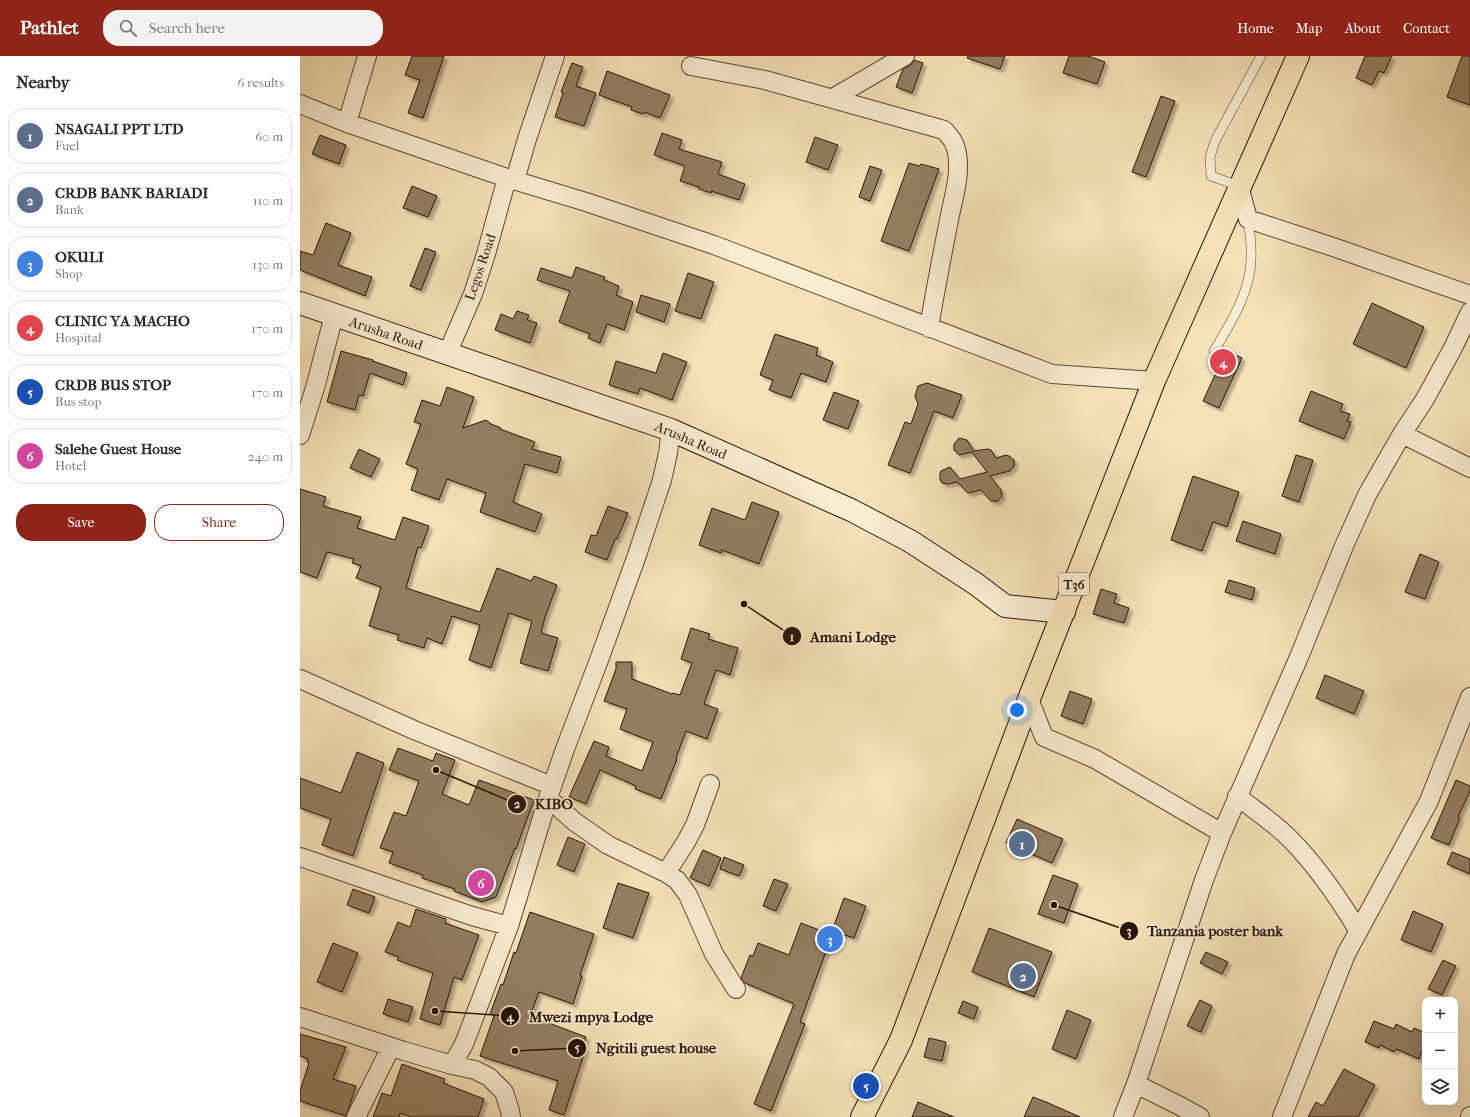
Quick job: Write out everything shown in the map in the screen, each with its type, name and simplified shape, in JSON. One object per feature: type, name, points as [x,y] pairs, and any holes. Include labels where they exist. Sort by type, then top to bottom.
[{"type":"highway","name":"T36","points":[[862,1117],[900,1040],[1030,699],[1154,381],[1239,186],[1298,56]]},
{"type":"main road","name":"Arusha Road","points":[[300,303],[671,430],[864,517],[910,541],[976,584],[1006,606],[1064,612]]},
{"type":"street","points":[[347,123],[367,56]]},
{"type":"street","name":"Legos Road","points":[[447,354],[475,287],[511,179],[527,139],[555,56]]},
{"type":"street","points":[[833,98],[905,56]]},
{"type":"street","points":[[691,66],[765,80],[944,130],[954,142],[957,154],[958,169],[956,188],[937,280],[929,328]]},
{"type":"street","points":[[300,104],[347,123],[714,246],[1052,374],[1154,381]]},
{"type":"street","points":[[1239,186],[1248,219],[1470,295]]},
{"type":"street","points":[[1123,1117],[1136,1084],[1204,880],[1222,833],[1299,657],[1344,546],[1364,502],[1453,348],[1470,312]]},
{"type":"street","points":[[300,436],[315,388],[334,315]]},
{"type":"street","points":[[452,1065],[464,1044],[509,926],[550,792],[639,551],[662,480],[671,430]]},
{"type":"street","points":[[1402,434],[1470,468]]},
{"type":"street","points":[[300,679],[550,792],[575,822],[608,845],[666,873],[677,880],[688,895],[714,954],[736,989]]},
{"type":"street","points":[[1282,1117],[1346,954],[1429,801],[1470,697]]},
{"type":"street","points":[[1030,699],[1044,737],[1094,759],[1222,833]]},
{"type":"street","points":[[666,873],[692,830],[710,784]]},
{"type":"street","points":[[1237,796],[1289,838],[1322,875],[1340,900],[1358,930]]},
{"type":"street","points":[[300,857],[458,911],[509,926]]},
{"type":"street","points":[[300,1017],[391,1047],[452,1065],[475,1070],[489,1077],[504,1092],[511,1117]]},
{"type":"street","points":[[356,1117],[391,1047]]},
{"type":"street","points":[[1136,1084],[1200,1117]]},
{"type":"lane","points":[[1239,186],[1211,176],[1210,157],[1215,141],[1261,56]]},
{"type":"lane","points":[[1214,351],[1229,327],[1248,280],[1251,260],[1248,219]]},
{"type":"building","points":[[412,56],[444,56],[423,118],[408,113],[420,80],[405,75]]},
{"type":"building","points":[[968,56],[1005,56],[1000,69],[967,58]]},
{"type":"building","points":[[1069,56],[1088,56],[1105,62],[1097,84],[1063,73]]},
{"type":"building","points":[[1365,56],[1392,56],[1384,73],[1379,71],[1372,85],[1356,78]]},
{"type":"building","points":[[1462,56],[1470,56],[1470,105],[1447,97]]},
{"type":"building","points":[[914,60],[923,63],[912,93],[896,87],[903,69],[911,65]]},
{"type":"building","points":[[572,63],[583,67],[576,86],[596,93],[584,126],[555,117],[563,93],[561,92]]},
{"type":"building","points":[[607,71],[670,95],[660,118],[644,112],[643,114],[631,110],[632,107],[599,95]]},
{"type":"building","points":[[1161,96],[1175,101],[1146,177],[1132,172]]},
{"type":"building","points":[[662,133],[682,140],[679,149],[722,162],[718,174],[745,184],[739,200],[711,191],[711,193],[699,189],[699,187],[680,181],[685,166],[654,155]]},
{"type":"building","points":[[320,135],[346,145],[339,164],[312,154]]},
{"type":"building","points":[[815,137],[838,145],[828,170],[806,162]]},
{"type":"building","points":[[909,163],[919,166],[921,164],[939,169],[909,251],[881,241]]},
{"type":"building","points":[[870,166],[882,170],[870,201],[859,197]]},
{"type":"building","points":[[412,186],[437,196],[428,217],[403,208]]},
{"type":"building","points":[[326,223],[351,233],[338,265],[372,277],[365,296],[300,270],[300,251],[313,255]]},
{"type":"building","points":[[425,248],[436,252],[421,290],[410,286]]},
{"type":"building","points":[[576,267],[605,277],[604,280],[619,286],[616,295],[633,302],[624,330],[607,324],[600,343],[588,338],[590,334],[559,322],[570,291],[537,280],[541,268],[572,278]]},
{"type":"building","points":[[688,273],[714,282],[701,319],[675,311]]},
{"type":"building","points":[[641,295],[670,304],[664,322],[636,312]]},
{"type":"building","points":[[1372,303],[1424,327],[1406,368],[1353,344]]},
{"type":"building","points":[[517,311],[529,315],[527,320],[537,323],[530,343],[495,330],[501,314],[513,319]]},
{"type":"building","points":[[775,334],[818,348],[816,355],[833,362],[826,382],[801,373],[791,398],[769,390],[773,380],[760,375]]},
{"type":"building","points":[[341,351],[373,360],[407,373],[403,385],[370,373],[363,396],[359,395],[355,410],[327,402]]},
{"type":"building","points":[[1226,351],[1242,358],[1219,408],[1203,401]]},
{"type":"building","points":[[663,353],[687,362],[672,400],[640,388],[638,394],[609,385],[616,361],[656,373]]},
{"type":"building","points":[[927,383],[962,395],[953,418],[934,411],[910,473],[888,465],[905,422],[911,424],[918,404],[915,396],[918,386]]},
{"type":"building","points":[[447,387],[474,397],[463,428],[486,420],[501,428],[500,429],[535,442],[532,449],[561,457],[557,473],[525,464],[513,502],[542,514],[535,532],[480,512],[486,493],[447,479],[439,500],[411,490],[418,469],[406,464],[421,424],[414,422],[422,400],[440,406]]},
{"type":"building","points":[[1311,391],[1343,404],[1340,411],[1350,414],[1347,421],[1351,422],[1344,439],[1299,421]]},
{"type":"building","points":[[834,392],[859,401],[848,429],[823,420]]},
{"type":"building","points":[[959,438],[967,440],[974,451],[988,449],[991,450],[996,458],[1006,455],[1014,460],[1014,466],[1010,471],[990,476],[1001,490],[1002,496],[998,501],[991,501],[981,490],[968,493],[957,482],[948,484],[942,483],[940,480],[941,471],[950,467],[960,479],[987,472],[972,452],[959,455],[954,450],[954,444]]},
{"type":"building","points":[[359,449],[380,459],[371,477],[350,468]]},
{"type":"building","points":[[1296,455],[1313,460],[1299,502],[1282,496]]},
{"type":"building","points":[[1193,476],[1239,492],[1227,527],[1213,522],[1202,551],[1171,540]]},
{"type":"building","points":[[300,489],[326,497],[323,506],[361,517],[357,528],[395,540],[403,517],[429,526],[421,548],[418,547],[406,588],[480,612],[497,568],[531,581],[534,576],[557,585],[545,617],[541,633],[558,638],[548,671],[520,663],[532,621],[509,613],[491,668],[469,660],[480,625],[452,616],[442,644],[427,638],[424,648],[397,640],[399,635],[369,626],[381,587],[356,578],[361,566],[352,563],[354,559],[327,552],[317,578],[300,572]]},
{"type":"building","points":[[752,502],[779,512],[759,564],[722,550],[721,553],[699,545],[712,508],[745,520]]},
{"type":"building","points":[[608,506],[628,513],[617,539],[615,539],[607,560],[585,552],[591,535],[596,536]]},
{"type":"building","points":[[1243,521],[1281,534],[1275,554],[1236,541]]},
{"type":"building","points":[[1420,554],[1439,562],[1425,599],[1405,592]]},
{"type":"building","points":[[1229,580],[1255,588],[1252,600],[1225,592]]},
{"type":"building","points":[[1101,589],[1117,594],[1114,603],[1129,608],[1124,623],[1093,614]]},
{"type":"building","points":[[691,628],[710,634],[708,639],[738,648],[730,675],[716,670],[704,704],[718,709],[707,739],[686,731],[676,758],[677,759],[661,799],[635,789],[636,786],[600,770],[586,804],[569,797],[594,741],[609,747],[606,756],[642,771],[653,742],[620,729],[627,709],[604,701],[616,669],[616,662],[632,662],[632,679],[672,694],[680,695],[692,663],[681,659]]},
{"type":"building","points":[[1325,675],[1364,691],[1354,714],[1316,698]]},
{"type":"building","points":[[1070,691],[1092,699],[1083,724],[1061,716]]},
{"type":"building","points":[[398,748],[433,761],[436,753],[455,760],[442,794],[469,805],[479,780],[534,800],[496,897],[482,902],[454,891],[455,889],[422,878],[423,875],[389,863],[393,852],[380,848],[394,812],[406,816],[419,781],[389,770]]},
{"type":"building","points":[[357,752],[384,763],[353,856],[322,845],[331,819],[300,808],[300,778],[341,793]]},
{"type":"building","points":[[1456,780],[1470,786],[1470,791],[1458,817],[1460,818],[1449,845],[1431,838]]},
{"type":"building","points":[[1017,819],[1063,839],[1052,863],[1006,843]]},
{"type":"building","points":[[568,837],[585,844],[574,872],[557,865]]},
{"type":"building","points":[[703,850],[721,858],[709,886],[690,878]]},
{"type":"building","points":[[1452,852],[1470,859],[1470,874],[1447,864]]},
{"type":"building","points":[[724,857],[744,865],[739,876],[720,869]]},
{"type":"building","points":[[1053,875],[1078,884],[1064,923],[1038,914]]},
{"type":"building","points":[[774,879],[788,884],[776,911],[763,906]]},
{"type":"building","points":[[618,883],[649,893],[633,938],[603,928]]},
{"type":"building","points":[[353,889],[375,897],[369,913],[347,905]]},
{"type":"building","points":[[844,898],[866,906],[854,938],[832,931]]},
{"type":"building","points":[[416,909],[446,919],[445,923],[479,935],[462,980],[454,977],[440,1025],[420,1019],[433,973],[397,960],[399,957],[385,952],[398,922],[410,927]]},
{"type":"building","points":[[1413,911],[1443,924],[1431,952],[1401,940]]},
{"type":"building","points":[[530,912],[594,934],[580,975],[582,976],[573,1004],[539,992],[530,1016],[586,1037],[583,1047],[586,1048],[564,1115],[549,1110],[558,1081],[480,1056],[494,1016],[490,1014],[501,984],[503,985],[514,952],[516,953]]},
{"type":"building","points":[[801,923],[832,935],[800,1022],[805,1024],[771,1111],[754,1104],[794,1004],[745,983],[741,978],[750,955],[753,956],[758,943],[789,955]]},
{"type":"building","points":[[989,928],[1052,952],[1034,997],[972,972]]},
{"type":"building","points":[[333,943],[358,953],[342,992],[317,982]]},
{"type":"building","points":[[1206,952],[1228,962],[1222,974],[1200,963]]},
{"type":"building","points":[[1443,960],[1456,966],[1442,995],[1428,989]]},
{"type":"building","points":[[388,999],[413,1007],[408,1022],[383,1014]]},
{"type":"building","points":[[1200,1000],[1212,1006],[1201,1032],[1187,1026]]},
{"type":"building","points":[[963,1001],[978,1007],[974,1019],[958,1013]]},
{"type":"building","points":[[1067,1010],[1091,1020],[1076,1059],[1052,1049]]},
{"type":"building","points":[[1374,1021],[1394,1029],[1396,1024],[1412,1032],[1414,1028],[1422,1032],[1422,1052],[1419,1059],[1396,1049],[1394,1052],[1380,1045],[1379,1048],[1365,1042]]},
{"type":"building","points":[[300,1034],[346,1047],[333,1079],[356,1086],[346,1116],[300,1101],[300,1091],[309,1063],[307,1062],[308,1059],[300,1056]]},
{"type":"building","points":[[929,1038],[946,1042],[942,1061],[924,1057]]},
{"type":"building","points":[[402,1064],[445,1079],[443,1083],[484,1099],[478,1117],[412,1117],[400,1113],[399,1117],[373,1117],[382,1093],[391,1096]]},
{"type":"building","points":[[1344,1069],[1375,1085],[1358,1117],[1308,1117],[1316,1102],[1323,1106]]},
{"type":"building","points":[[1033,1097],[1046,1102],[1080,1117],[1024,1117]]},
{"type":"building","points":[[918,1102],[954,1117],[912,1117]]},
{"type":"place","name":"CLINIC YA MACHO","points":[[1223,362]]},
{"type":"place","name":"Amani Lodge","points":[[744,604]]},
{"type":"place","name":"KIBO","points":[[436,770]]},
{"type":"place","name":"NSAGALI PPT LTD","points":[[1022,844]]},
{"type":"place","name":"Salehe Guest House","points":[[481,883]]},
{"type":"place","name":"Tanzania poster bank","points":[[1054,905]]},
{"type":"place","name":"OKULI","points":[[830,939]]},
{"type":"place","name":"CRDB BANK BARIADI","points":[[1023,976]]},
{"type":"place","name":"Mwezi mpya Lodge","points":[[435,1011]]},
{"type":"place","name":"Ngitili guest house","points":[[515,1051]]},
{"type":"place","name":"CRDB BUS STOP","points":[[866,1086]]}]
